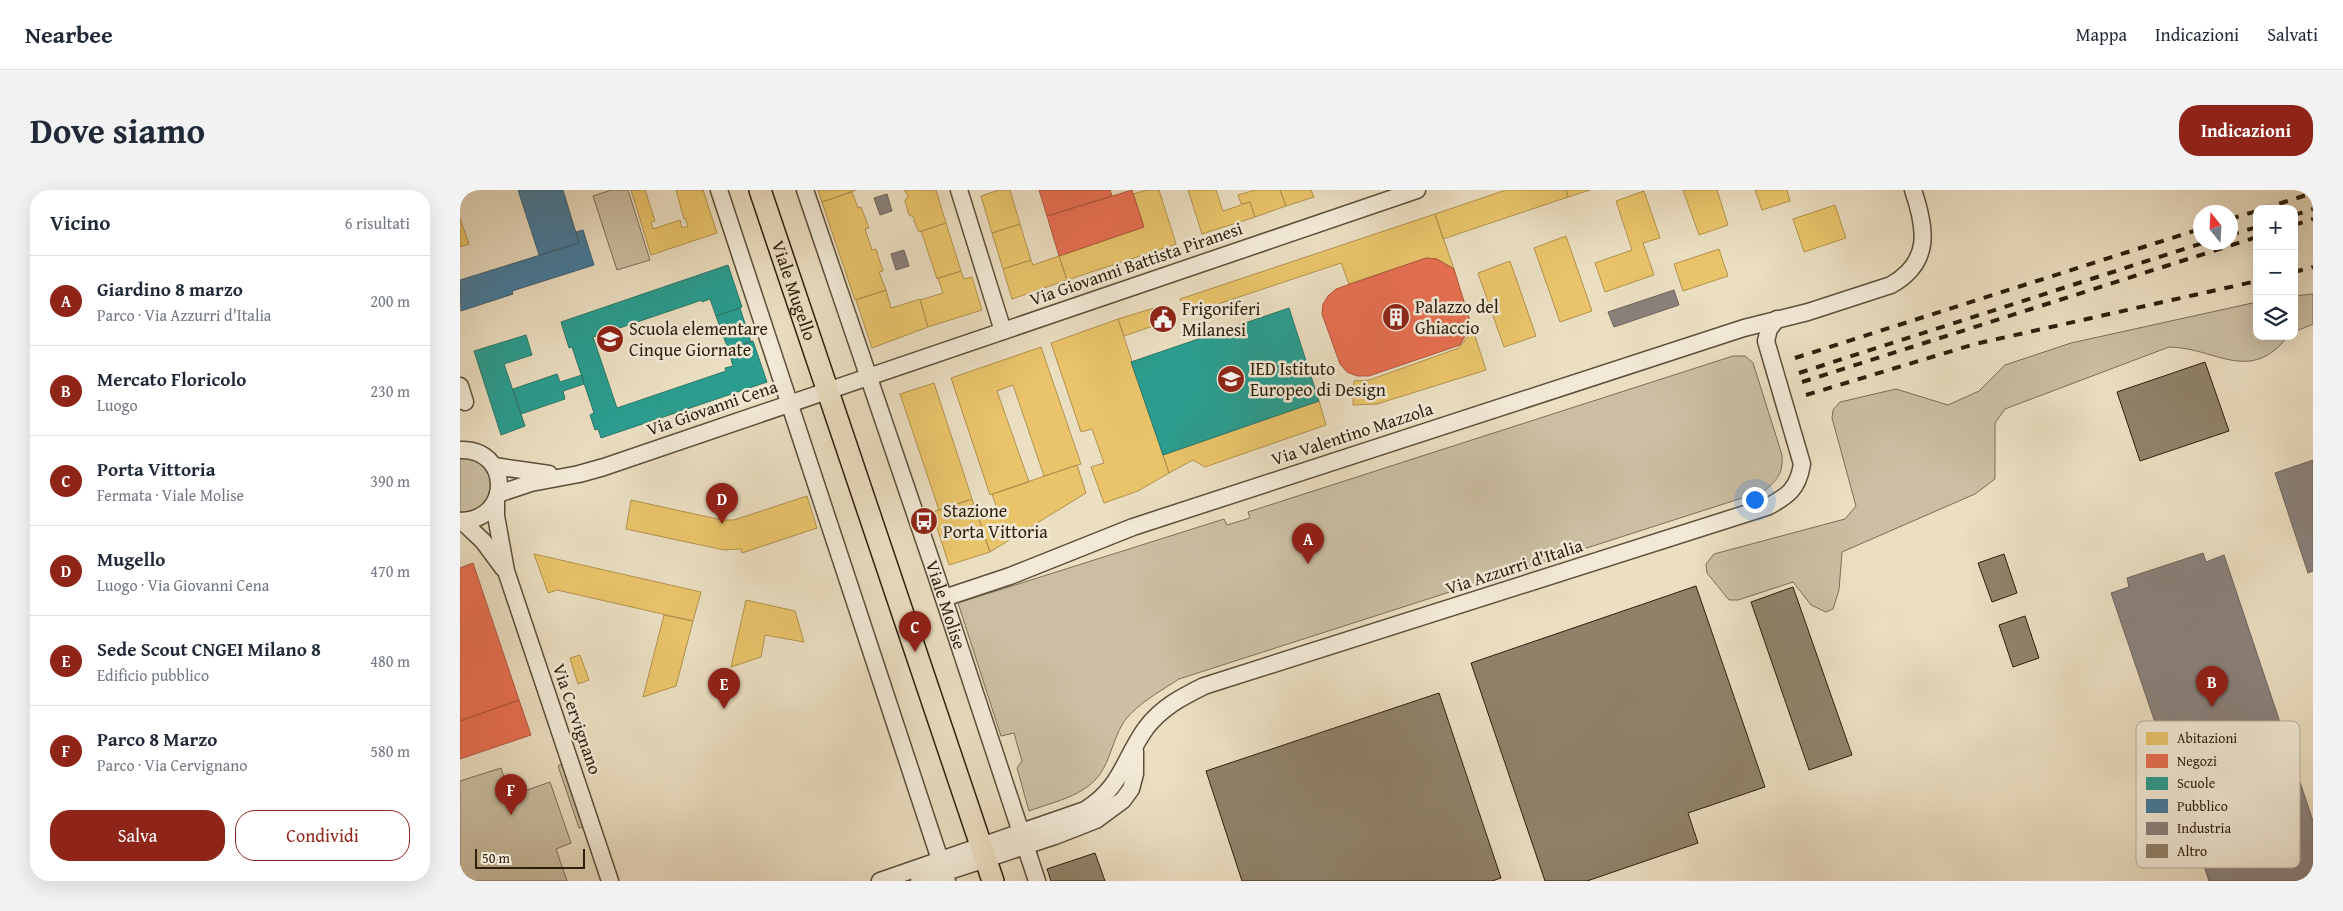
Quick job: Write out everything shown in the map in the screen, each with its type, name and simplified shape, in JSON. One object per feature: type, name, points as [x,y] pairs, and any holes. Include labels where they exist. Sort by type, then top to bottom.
[{"type":"main road","name":"Viale Mugello","points":[[760,190],[827,390]]},
{"type":"main road","points":[[827,390],[993,881]]},
{"type":"street","points":[[719,190],[944,871]]},
{"type":"street","points":[[804,190],[868,376]]},
{"type":"street","points":[[959,190],[1003,331]]},
{"type":"street","name":"Via Giovanni Battista Piranesi","points":[[868,376],[1417,190]]},
{"type":"street","points":[[1808,312],[1891,285],[1901,279],[1911,269],[1918,258],[1924,233],[1913,190]]},
{"type":"street","name":"Via Valentino Mazzola","points":[[944,598],[1010,576],[1133,527],[1744,328],[1808,312]]},
{"type":"street","name":"Via Azzurri d'Italia","points":[[1772,360],[1774,341],[1778,331],[1790,320],[1808,312]]},
{"type":"street","name":"Via Azzurri d'Italia","points":[[1023,840],[1096,820],[1123,800],[1131,788],[1135,774],[1135,748],[1145,729],[1167,706],[1204,686],[1767,508],[1785,498],[1800,477],[1802,464],[1772,360],[1767,335],[1770,326],[1778,320]]},
{"type":"street","name":"Via Giovanni Cena","points":[[461,521],[479,517],[497,498],[531,483],[604,467],[868,376]]},
{"type":"street","name":"Viale Molise","points":[[868,376],[944,598],[1037,881]]},
{"type":"street","points":[[460,386],[465,402]]},
{"type":"street","name":"Via Giovanni Cena","points":[[460,450],[481,454],[494,466],[569,476]]},
{"type":"street","points":[[494,466],[499,481],[497,498]]},
{"type":"street","name":"Via Cervignano","points":[[497,498],[496,516],[506,571],[610,881]]},
{"type":"street","name":"Via Cervignano","points":[[461,521],[483,541],[506,571]]},
{"type":"street","points":[[919,881],[983,853],[1023,840]]},
{"type":"street","points":[[880,881],[944,871]]},
{"type":"shaded area","points":[[611,190],[628,190],[650,260],[617,270],[593,196]]},
{"type":"shaded area","points":[[2313,294],[2313,324],[2298,330],[2298,296]]},
{"type":"shaded area","points":[[2253,303],[2253,340],[2284,340],[2274,351],[2260,359],[2246,361],[2232,360],[2169,347],[2005,409],[1995,423],[1995,479],[1975,494],[1842,552],[1839,590],[1833,609],[1826,612],[1811,605],[1793,582],[1738,600],[1729,600],[1707,573],[1706,564],[1714,554],[1845,519],[1856,506],[1832,418],[1833,410],[1840,402],[1896,389],[1948,405],[1979,391],[2005,365],[2071,343]]},
{"type":"shaded area","points":[[1733,356],[1745,356],[1753,363],[1782,455],[1782,467],[1779,476],[1764,491],[1179,679],[1148,699],[1127,718],[1119,731],[1100,774],[1094,782],[1077,793],[1029,811],[1017,768],[1022,761],[1014,733],[1001,736],[958,603],[1224,519],[1227,525],[1250,518],[1248,512]]},
{"type":"shaded area","points":[[460,457],[479,463],[486,469],[492,484],[491,493],[487,501],[479,509],[460,515]]},
{"type":"shaded area","points":[[563,763],[585,827],[579,828],[558,766]]},
{"type":"shaded area","points":[[501,768],[510,796],[550,782],[571,843],[556,849],[567,881],[460,881],[460,781]]},
{"type":"building: Abitazioni","points":[[631,190],[645,190],[655,221],[651,222],[653,229],[680,220],[682,228],[688,226],[684,219],[676,190],[703,190],[717,233],[651,255]]},
{"type":"building: Abitazioni","points":[[818,190],[856,190],[822,202]]},
{"type":"building: Abitazioni","points":[[904,190],[936,190],[946,223],[919,232],[914,217],[909,215],[905,201],[908,196]]},
{"type":"building: Abitazioni","points":[[999,190],[1010,190],[1020,224],[992,233],[981,196]]},
{"type":"building: Abitazioni","points":[[1147,190],[1159,190],[1176,244],[1067,280],[1059,256],[1144,227],[1133,194]]},
{"type":"building: Abitazioni","points":[[1188,190],[1216,190],[1223,211],[1250,202],[1255,217],[1202,234]]},
{"type":"building: Abitazioni","points":[[1255,190],[1280,190],[1286,206],[1255,217],[1250,202],[1241,204],[1238,195]]},
{"type":"building: Abitazioni","points":[[1280,190],[1311,190],[1314,197],[1286,206]]},
{"type":"building: Abitazioni","points":[[1506,190],[1566,190],[1568,197],[1443,239],[1435,214]]},
{"type":"building: Abitazioni","points":[[1566,190],[1590,190],[1568,197]]},
{"type":"building: Abitazioni","points":[[1683,190],[1717,190],[1728,225],[1699,235]]},
{"type":"building: Abitazioni","points":[[1755,190],[1787,190],[1790,201],[1762,210]]},
{"type":"building: Abitazioni","points":[[1644,191],[1660,238],[1643,243],[1654,275],[1605,292],[1595,263],[1632,250],[1616,201]]},
{"type":"building: Abitazioni","points":[[852,192],[858,208],[861,207],[869,228],[865,229],[872,250],[876,249],[883,271],[879,272],[886,290],[855,300],[822,202]]},
{"type":"building: Abitazioni","points":[[1835,205],[1846,238],[1804,252],[1793,219]]},
{"type":"building: Abitazioni","points":[[1435,214],[1454,269],[1437,259],[1426,258],[1349,284],[1341,263],[1185,315],[1180,299]]},
{"type":"building: Abitazioni","points":[[460,218],[469,244],[460,247]]},
{"type":"building: Abitazioni","points":[[946,223],[961,271],[937,279],[921,231]]},
{"type":"building: Abitazioni","points":[[1020,224],[1031,260],[1003,269],[992,233]]},
{"type":"building: Abitazioni","points":[[1566,236],[1592,311],[1560,322],[1534,248]]},
{"type":"building: Abitazioni","points":[[1719,249],[1728,276],[1683,291],[1674,264]]},
{"type":"building: Abitazioni","points":[[1059,256],[1067,280],[1012,299],[1003,269],[1031,260],[1033,265]]},
{"type":"building: Abitazioni","points":[[1510,261],[1536,336],[1504,347],[1478,273]]},
{"type":"building: Abitazioni","points":[[961,271],[964,279],[972,277],[982,310],[928,327],[920,300],[943,293],[938,278]]},
{"type":"building: Abitazioni","points":[[886,290],[891,308],[920,299],[928,327],[872,348],[856,300]]},
{"type":"building: Abitazioni","points":[[1154,308],[1159,324],[1124,336],[1118,319]]},
{"type":"building: Abitazioni","points":[[1118,319],[1169,473],[1138,491],[1104,503],[1091,467],[1104,463],[1092,429],[1081,432],[1051,343]]},
{"type":"building: Abitazioni","points":[[1474,333],[1486,370],[1377,404],[1353,405],[1354,381],[1369,380],[1459,348],[1468,336]]},
{"type":"building: Abitazioni","points":[[1041,347],[1081,464],[1044,476],[1013,385],[997,391],[1029,482],[990,495],[951,378]]},
{"type":"building: Abitazioni","points":[[934,383],[972,499],[939,510],[900,394]]},
{"type":"building: Abitazioni","points":[[1319,401],[1326,425],[1205,467],[1193,460],[1169,473],[1163,455]]},
{"type":"building: Abitazioni","points":[[1077,465],[1086,493],[990,552],[979,519],[998,512],[992,494]]},
{"type":"building: Abitazioni","points":[[807,496],[817,528],[742,553],[741,549],[724,550],[626,529],[631,500],[722,520],[734,520]]},
{"type":"building: Abitazioni","points":[[972,499],[990,552],[949,565],[932,512]]},
{"type":"building: Abitazioni","points":[[534,554],[701,592],[693,621],[557,590],[548,593]]},
{"type":"building: Abitazioni","points":[[746,600],[795,611],[804,642],[765,635],[761,657],[731,667]]},
{"type":"building: Abitazioni","points":[[664,615],[693,621],[676,686],[643,697]]},
{"type":"building: Abitazioni","points":[[580,655],[589,680],[578,684],[570,658]]},
{"type":"building: Negozi","points":[[1039,190],[1110,190],[1112,196],[1047,216]]},
{"type":"building: Negozi","points":[[1132,190],[1144,227],[1059,256],[1047,216]]},
{"type":"building: Negozi","name":"Palazzo del Ghiaccio","points":[[1426,258],[1437,259],[1454,269],[1470,321],[1469,329],[1460,345],[1369,376],[1357,376],[1347,372],[1340,364],[1322,314],[1323,304],[1328,296],[1336,289]]},
{"type":"building: Negozi","points":[[473,563],[519,700],[460,721],[460,568]]},
{"type":"building: Negozi","points":[[519,700],[531,735],[460,759],[460,721]]},
{"type":"building: Scuole","points":[[728,265],[742,307],[716,316],[710,299],[702,302],[702,300],[593,337],[617,408],[726,371],[725,368],[733,366],[728,349],[753,341],[767,382],[601,438],[598,429],[595,430],[590,415],[594,413],[572,347],[569,348],[561,322]]},
{"type":"building: Scuole","points":[[740,308],[751,342],[728,349],[716,316]]},
{"type":"building: Scuole","points":[[1289,308],[1319,401],[1163,455],[1131,362]]},
{"type":"building: Scuole","points":[[526,335],[532,355],[504,364],[525,426],[501,435],[474,351]]},
{"type":"building: Scuole","points":[[557,374],[560,382],[582,375],[584,384],[563,391],[565,399],[521,414],[513,389]]},
{"type":"building: Pubblico","points":[[518,190],[563,190],[579,243],[539,255]]},
{"type":"building: Pubblico","points":[[583,230],[594,265],[512,291],[513,294],[461,311],[460,280],[579,243],[576,232]]},
{"type":"building: Industria","points":[[887,194],[892,211],[880,215],[874,198]]},
{"type":"building: Industria","points":[[904,250],[909,266],[896,270],[891,254]]},
{"type":"building: Industria","points":[[1674,290],[1679,305],[1614,327],[1608,312]]},
{"type":"building: Industria","points":[[2313,460],[2313,571],[2308,573],[2275,473]]},
{"type":"building: Industria","points":[[2203,553],[2206,562],[2224,555],[2280,721],[2155,721],[2111,593],[2129,587],[2127,578]]},
{"type":"building: Industria","points":[[2300,782],[2313,821],[2313,881],[2209,881],[2205,868],[2300,868]]},
{"type":"building: Altro","points":[[2205,362],[2229,431],[2140,461],[2117,392]]},
{"type":"building: Altro","points":[[2004,554],[2017,593],[1992,602],[1978,563]]},
{"type":"building: Altro","points":[[1696,586],[1765,787],[1688,813],[1698,843],[1587,881],[1545,881],[1471,663]]},
{"type":"building: Altro","points":[[1793,587],[1852,755],[1809,770],[1751,602]]},
{"type":"building: Altro","points":[[2025,616],[2039,658],[2013,667],[1999,625]]},
{"type":"building: Altro","points":[[1439,693],[1501,878],[1492,881],[1242,881],[1206,771]]},
{"type":"building: Altro","points":[[1095,853],[1105,881],[1051,881],[1047,869]]},
{"type":"railway","points":[[2275,205],[2313,193]]},
{"type":"railway","points":[[2298,214],[2313,209]]},
{"type":"railway","points":[[2238,217],[2253,212]]},
{"type":"railway","points":[[2298,224],[2313,219]]},
{"type":"railway","points":[[2238,233],[2253,228]]},
{"type":"railway","points":[[1795,358],[2193,231]]},
{"type":"railway","points":[[1802,382],[2253,238]]},
{"type":"railway","points":[[1799,373],[2193,246]]},
{"type":"railway","points":[[2298,271],[2313,267]]},
{"type":"railway","points":[[1806,395],[1975,344],[2253,282]]},
{"type":"place","name":"Palazzo del Ghiaccio","points":[[1396,317]]},
{"type":"place","name":"Frigoriferi Milanesi","points":[[1163,319]]},
{"type":"place","name":"Scuola elementare Cinque Giornate","points":[[610,339]]},
{"type":"place","name":"IED Istituto Europeo di Design","points":[[1231,379]]},
{"type":"place","name":"Stazione Porta Vittoria","points":[[924,521]]},
{"type":"place","name":"Mugello","points":[[722,524]]},
{"type":"place","name":"Giardino 8 marzo","points":[[1308,564]]},
{"type":"place","name":"Porta Vittoria","points":[[915,652]]},
{"type":"place","name":"Mercato Floricolo","points":[[2212,707]]},
{"type":"place","name":"Sede Scout CNGEI Milano 8","points":[[724,709]]},
{"type":"place","name":"Parco 8 Marzo","points":[[511,815]]}]
